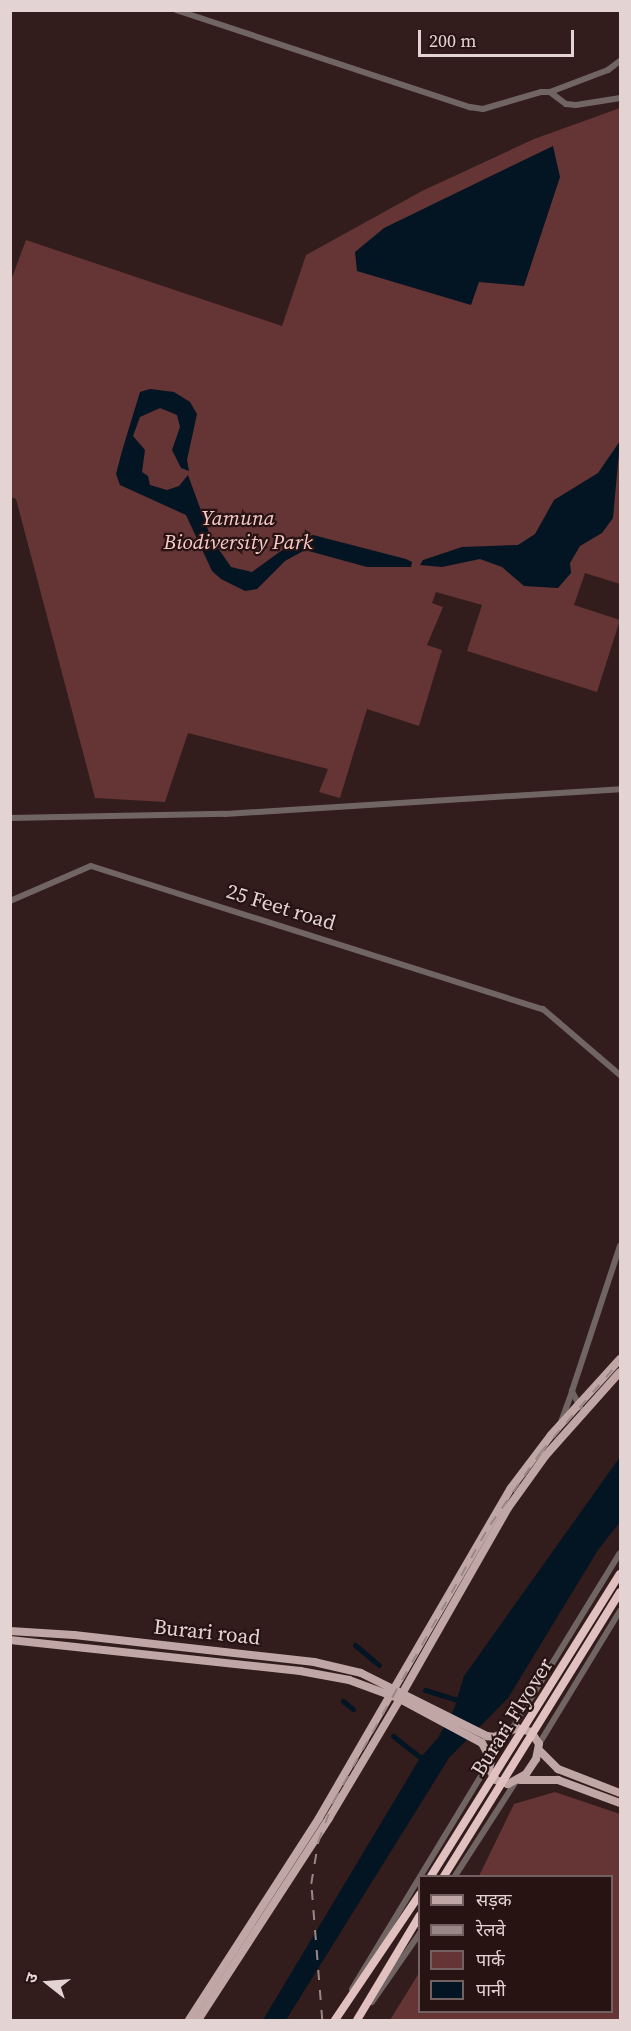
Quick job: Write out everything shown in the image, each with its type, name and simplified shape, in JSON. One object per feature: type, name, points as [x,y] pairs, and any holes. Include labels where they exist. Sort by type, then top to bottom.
[{"type":"highway","name":"Burari Flyover","points":[[432,1875],[621,1574]]},
{"type":"highway","name":"Burari Flyover","points":[[445,1875],[621,1592]]},
{"type":"highway","points":[[335,2020],[418,1897]]},
{"type":"highway","points":[[358,2018],[418,1918]]},
{"type":"main road","points":[[189,2020],[319,1818],[483,1533],[560,1425],[621,1359]]},
{"type":"main road","points":[[198,2020],[330,1818],[508,1508],[584,1412],[621,1372]]},
{"type":"main road","name":"Burari road","points":[[10,1631],[74,1635],[314,1662],[361,1673],[393,1691]]},
{"type":"main road","name":"Burari road","points":[[10,1640],[300,1671],[393,1691]]},
{"type":"main road","points":[[393,1691],[484,1739],[509,1731],[527,1729],[558,1769],[621,1793]]},
{"type":"main road","points":[[489,1760],[509,1731]]},
{"type":"main road","points":[[484,1739],[496,1780],[517,1782],[558,1780],[621,1803]]},
{"type":"main road","points":[[517,1782],[532,1767],[539,1747]]},
{"type":"street","points":[[176,10],[483,109],[549,92],[621,61]]},
{"type":"street","points":[[549,92],[566,104],[576,105],[621,98]]},
{"type":"street","points":[[10,818],[225,814],[621,789]]},
{"type":"street","name":"25 Feet road","points":[[10,901],[91,866],[543,1009],[621,1075]]},
{"type":"street","points":[[560,1425],[621,1246]]},
{"type":"street","points":[[572,1391],[584,1412]]},
{"type":"street","points":[[509,1731],[621,1553]]},
{"type":"street","points":[[539,1747],[621,1611]]},
{"type":"street","points":[[419,1875],[489,1760]]},
{"type":"street","points":[[456,1875],[517,1782]]},
{"type":"street","points":[[470,1792],[498,1809]]},
{"type":"street","points":[[344,2006],[366,1962],[418,1877]]},
{"type":"street","points":[[358,2018],[393,1976],[418,1937]]},
{"type":"green space","name":"Yamuna Biodiversity Park","points":[[620,108],[620,584],[585,573],[574,605],[620,620],[597,692],[467,651],[482,605],[436,592],[432,603],[443,607],[427,645],[442,650],[419,726],[367,709],[340,798],[319,792],[328,769],[188,733],[165,802],[95,798],[16,499],[11,497],[10,283],[26,240],[282,326],[306,255],[422,191],[534,139]]},
{"type":"green space","points":[[555,1792],[620,1814],[620,2020],[390,2020],[418,1975],[418,2013],[613,2013],[613,1875],[479,1875],[514,1804]]},
{"type":"water","points":[[553,146],[560,177],[524,286],[479,282],[471,305],[357,271],[355,252],[384,228]]},
{"type":"water","points":[[150,389],[174,392],[190,402],[197,414],[187,460],[189,471],[181,468],[172,450],[180,427],[177,415],[160,408],[140,417],[133,436],[145,450],[142,472],[148,476],[150,485],[167,490],[179,486],[188,475],[211,538],[231,567],[252,572],[292,543],[313,535],[406,559],[412,562],[411,567],[367,567],[305,550],[285,561],[257,589],[245,591],[221,579],[212,571],[186,515],[120,485],[116,474],[140,392]]},
{"type":"water","points":[[620,441],[613,518],[602,533],[580,546],[570,563],[571,573],[558,588],[524,586],[502,567],[480,559],[442,567],[420,565],[423,560],[462,547],[518,545],[535,534],[554,500],[598,473]]},
{"type":"water","points":[[620,1457],[620,1522],[598,1550],[508,1698],[449,1758],[286,2020],[263,2020],[420,1758],[438,1738],[454,1709],[464,1676]]},
{"type":"waterway","points":[[355,1645],[379,1665]]},
{"type":"waterway","points":[[425,1690],[461,1701]]},
{"type":"waterway","points":[[343,1701],[353,1709]]},
{"type":"waterway","points":[[393,1736],[425,1761]]},
{"type":"railway","points":[[322,2020],[311,1884],[318,1842],[333,1802],[490,1525],[540,1453],[620,1361]]}]
